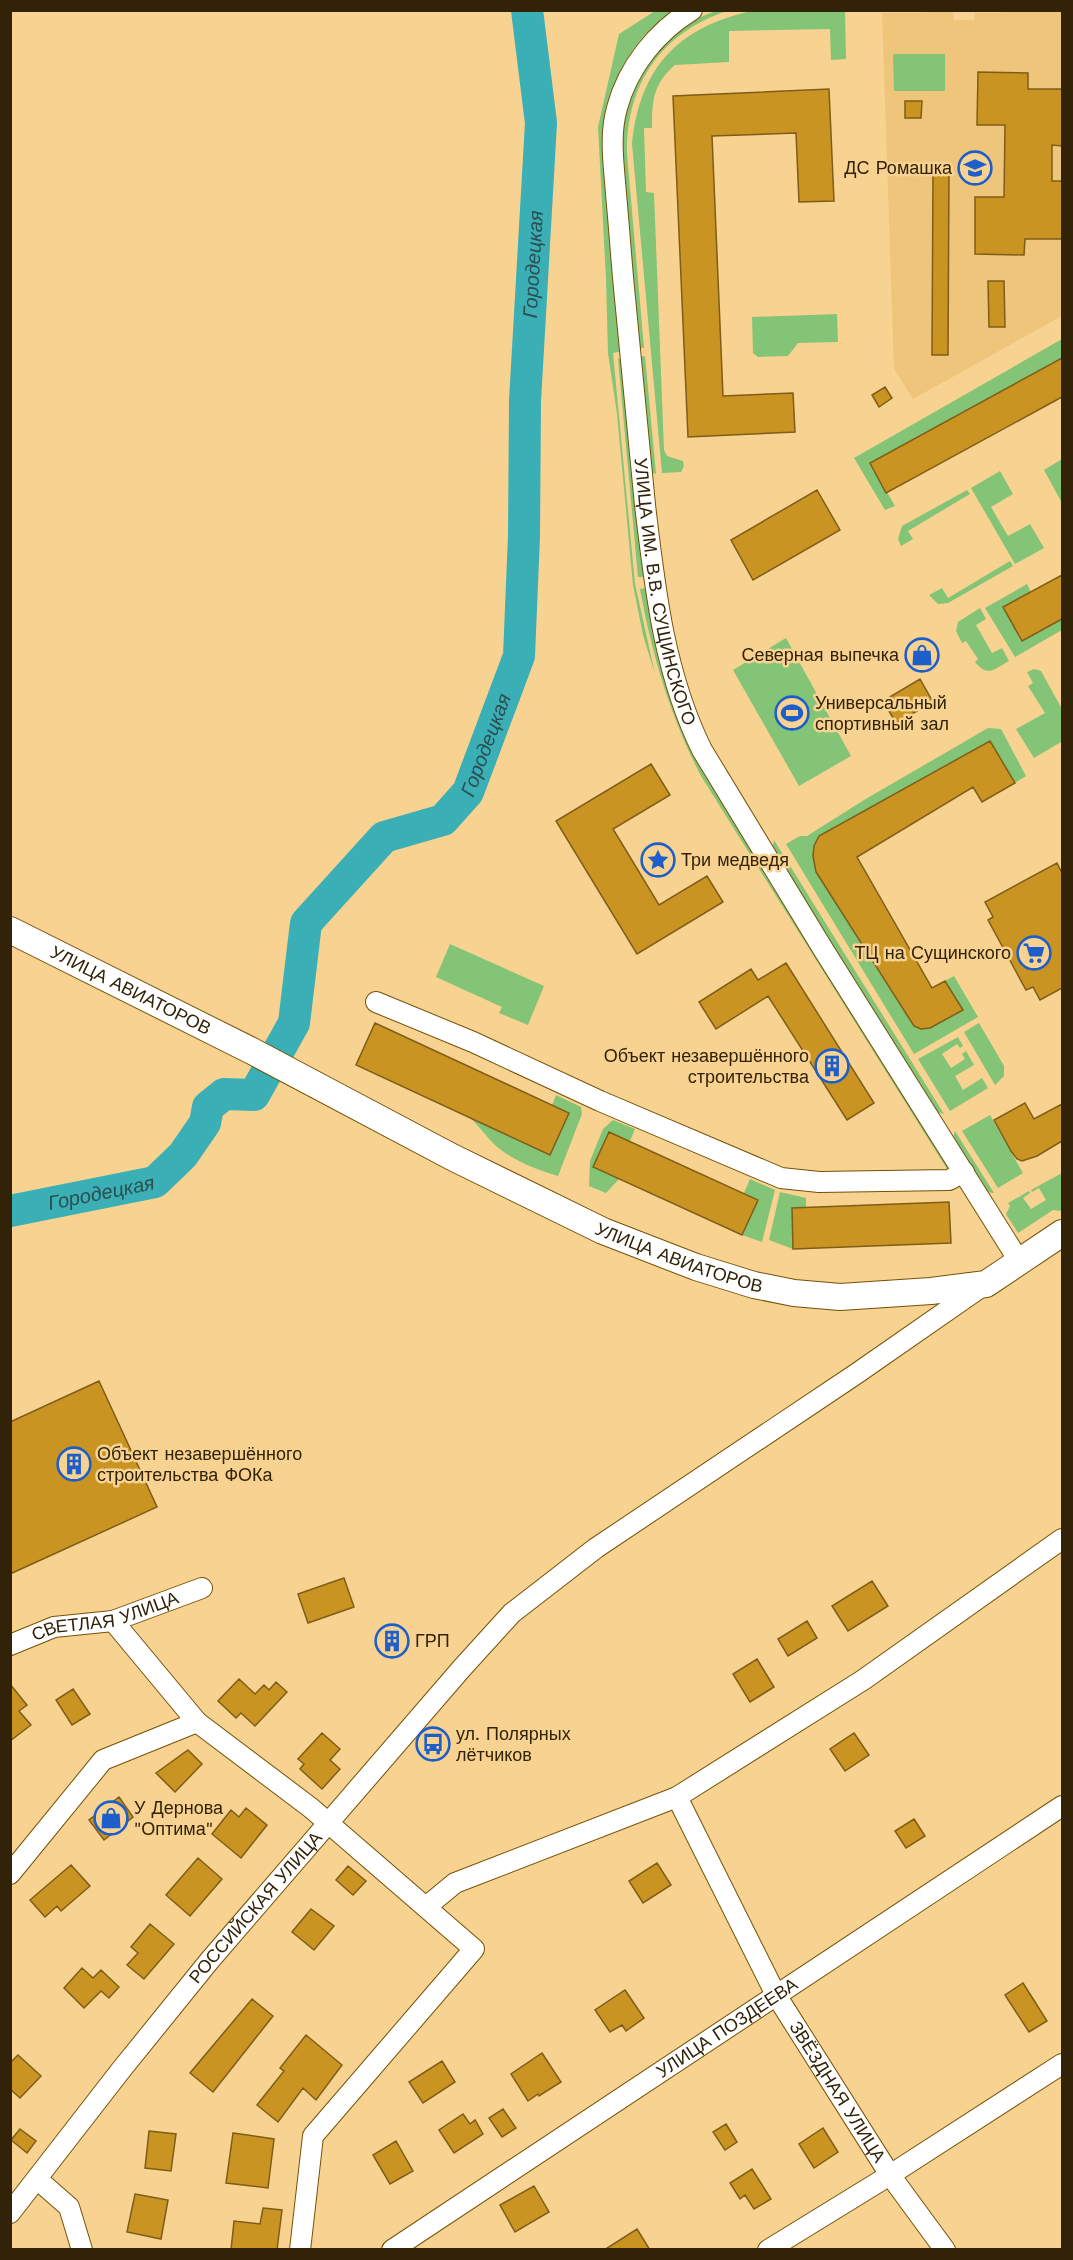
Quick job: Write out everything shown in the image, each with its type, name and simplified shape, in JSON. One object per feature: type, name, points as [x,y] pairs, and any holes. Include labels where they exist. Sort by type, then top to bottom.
[{"type":"main road","name":"УЛИЦА АВИАТОРОВ","points":[[10,930],[252,1051],[452,1157],[603,1231],[696,1268],[754,1285],[794,1293],[840,1297],[931,1291],[986,1284],[1062,1233]]},
{"type":"street","name":"УЛИЦА ИМ. В.В. СУЩИНСКОГО","points":[[692,10],[660,33],[642,57],[627,80],[617,108],[613,130],[621,258],[643,484],[654,582],[672,673],[702,750],[823,949],[1019,1261]]},
{"type":"street","points":[[376,1002],[473,1042],[600,1101],[781,1178],[819,1182],[949,1180],[964,1172]]},
{"type":"street","name":"РОССИЙСКАЯ УЛИЦА","points":[[10,2213],[210,1960],[327,1822],[512,1613],[596,1548],[986,1284]]},
{"type":"street","points":[[426,1907],[455,1883],[677,1797],[863,1680],[1062,1539]]},
{"type":"street","name":"СВЕТЛАЯ УЛИЦА","points":[[10,1645],[54,1627],[113,1622],[202,1588]]},
{"type":"street","points":[[113,1622],[196,1722],[327,1822],[474,1949],[313,2136],[300,2250]]},
{"type":"street","points":[[10,1874],[103,1760],[196,1722]]},
{"type":"street","name":"ЗВЁЗДНАЯ УЛИЦА","points":[[677,1797],[776,1995],[890,2175],[945,2250]]},
{"type":"street","name":"УЛИЦА ПОЗДЕЕВА","points":[[392,2250],[1062,1806]]},
{"type":"street","points":[[768,2250],[890,2175],[1062,2064]]},
{"type":"street","points":[[37,2179],[69,2207],[82,2250]]},
{"type":"shaded area","name":"ДС Ромашка","points":[[1062,11],[1062,316],[913,399],[894,369],[882,13],[953,12],[954,20],[974,20],[975,13]]},
{"type":"green space","points":[[655,11],[672,11],[646,33],[626,61],[618,77],[607,109],[603,150],[622,351],[613,353],[635,584],[655,674],[643,635],[633,585],[617,414],[608,353],[598,127],[619,34]]},
{"type":"green space","points":[[716,11],[727,11],[683,33],[666,47],[652,64],[633,105],[628,129],[627,154],[644,348],[638,348],[623,164],[622,141],[627,110],[642,73],[666,42],[697,19]]},
{"type":"green space","points":[[751,11],[845,11],[846,59],[831,60],[830,29],[729,31],[729,62],[675,65],[658,86],[653,101],[652,128],[644,128],[646,192],[654,193],[664,450],[667,456],[683,461],[684,466],[681,472],[662,473],[632,144],[636,117],[654,73],[667,55],[702,28],[725,18]]},
{"type":"green space","points":[[893,54],[945,54],[945,91],[894,91]]},
{"type":"green space","points":[[837,314],[838,342],[798,343],[788,356],[758,357],[753,353],[752,317]]},
{"type":"green space","points":[[1062,339],[1062,358],[870,463],[895,506],[885,510],[854,458]]},
{"type":"green space","points":[[645,356],[656,474],[651,472],[639,357]]},
{"type":"green space","points":[[622,358],[644,577],[638,577],[618,359]]},
{"type":"green space","points":[[1062,459],[1062,503],[1044,470]]},
{"type":"green space","points":[[1000,471],[1013,494],[991,507],[1008,536],[1030,524],[1044,548],[1015,564],[971,488]]},
{"type":"green space","points":[[967,490],[970,494],[908,531],[913,539],[901,546],[898,539],[902,526]]},
{"type":"green space","points":[[1010,561],[1013,566],[948,603],[938,604],[929,595],[942,588],[948,598]]},
{"type":"green space","points":[[1027,584],[1031,592],[1004,607],[1021,641],[1062,619],[1062,630],[1015,657],[985,608]]},
{"type":"green space","points":[[645,588],[657,648],[692,749],[704,774],[948,1163],[947,1169],[701,776],[680,731],[663,685],[640,589]]},
{"type":"green space","points":[[980,608],[986,619],[976,625],[992,653],[1002,648],[1009,661],[991,671],[984,670],[975,662],[978,659],[966,641],[962,643],[956,631],[958,622]]},
{"type":"green space","name":"Универсальный спортивный зал","points":[[786,638],[851,756],[799,786],[733,670]]},
{"type":"green space","points":[[1034,669],[1041,671],[1062,709],[1062,744],[1061,742],[1034,758],[1016,729],[1045,713],[1028,686],[1033,683],[1027,672]]},
{"type":"green space","points":[[988,728],[1001,729],[1026,776],[1015,783],[990,742],[819,836],[814,849],[816,872],[914,1026],[921,1029],[962,1010],[945,981],[954,976],[978,1017],[914,1054],[786,844],[800,836],[807,836]]},
{"type":"green space","points":[[774,840],[944,1114],[937,1112],[776,855]]},
{"type":"green space","points":[[450,944],[544,986],[528,1025],[499,1013],[502,1007],[436,977]]},
{"type":"green space","points":[[979,1023],[1004,1066],[1004,1076],[995,1085],[964,1032]]},
{"type":"green space","points":[[958,1037],[963,1046],[960,1048],[957,1044],[942,1054],[951,1068],[965,1059],[962,1054],[966,1051],[974,1065],[955,1076],[963,1090],[982,1078],[988,1088],[950,1111],[918,1059]]},
{"type":"green space","points":[[556,1095],[581,1107],[582,1114],[558,1176],[531,1167],[505,1153],[469,1117],[569,1113],[552,1105]]},
{"type":"green space","points":[[990,1115],[1023,1173],[998,1188],[962,1131]]},
{"type":"green space","points":[[613,1120],[635,1129],[630,1141],[609,1132],[619,1179],[606,1193],[589,1186],[590,1161],[603,1129]]},
{"type":"green space","points":[[955,1131],[994,1193],[986,1192],[953,1138]]},
{"type":"green space","points":[[1062,1173],[1062,1211],[1053,1210],[1018,1233],[1006,1214],[1010,1206],[1008,1203],[1029,1191],[1030,1193],[1023,1198],[1031,1209],[1046,1200],[1039,1188],[1032,1192],[1031,1190]]},
{"type":"green space","points":[[750,1179],[775,1190],[762,1242],[742,1235],[758,1200],[744,1193]]},
{"type":"green space","points":[[780,1192],[806,1198],[806,1208],[792,1209],[793,1249],[769,1240]]},
{"type":"building","points":[[978,72],[1028,73],[1028,89],[1062,89],[1062,146],[1052,145],[1052,181],[1062,181],[1062,239],[1025,239],[1024,255],[975,254],[975,197],[1004,197],[1005,125],[977,125]]},
{"type":"building","points":[[829,89],[834,201],[799,202],[796,133],[712,136],[723,396],[793,393],[795,432],[688,437],[673,96]]},
{"type":"building","points":[[905,101],[922,101],[921,118],[905,118]]},
{"type":"building","points":[[933,172],[949,172],[948,355],[932,355]]},
{"type":"building","points":[[988,281],[1004,281],[1005,327],[989,327]]},
{"type":"building","points":[[1062,358],[1062,397],[886,493],[870,463]]},
{"type":"building","points":[[885,387],[892,398],[879,407],[872,395]]},
{"type":"building","points":[[817,490],[840,530],[753,580],[731,540]]},
{"type":"building","points":[[1062,575],[1062,619],[1022,641],[1003,607]]},
{"type":"building","points":[[920,679],[933,702],[896,723],[883,701]]},
{"type":"building","points":[[990,741],[1015,783],[982,802],[973,787],[857,857],[932,988],[945,981],[963,1010],[930,1028],[921,1029],[914,1026],[816,872],[814,846],[819,836]]},
{"type":"building","points":[[651,764],[670,795],[613,829],[659,905],[707,876],[723,902],[637,954],[556,821]]},
{"type":"building","name":"ТЦ на Сущинского","points":[[1057,863],[1062,873],[1062,988],[1040,1000],[1033,987],[1026,990],[988,920],[993,917],[985,902]]},
{"type":"building","name":"Объект незавершённого строительства","points":[[786,963],[874,1103],[847,1120],[768,996],[716,1029],[699,1002],[751,969],[758,980]]},
{"type":"building","points":[[375,1023],[569,1113],[550,1155],[356,1065]]},
{"type":"building","points":[[1025,1103],[1034,1119],[1062,1104],[1062,1141],[1037,1156],[1022,1161],[1017,1159],[1011,1151],[994,1120]]},
{"type":"building","points":[[609,1132],[758,1200],[742,1235],[593,1167]]},
{"type":"building","points":[[949,1202],[951,1243],[793,1249],[792,1208]]},
{"type":"building","name":"Объект незавершённого строительства ФОКа","points":[[99,1381],[157,1507],[10,1574],[10,1422]]},
{"type":"building","points":[[344,1578],[354,1607],[308,1623],[298,1594]]},
{"type":"building","points":[[872,1581],[888,1606],[848,1631],[832,1606]]},
{"type":"building","points":[[807,1621],[817,1638],[788,1656],[778,1639]]},
{"type":"building","name":"ГРП","points":[[387,1628],[405,1638],[396,1654],[378,1645]]},
{"type":"building","points":[[757,1659],[774,1687],[750,1702],[733,1674]]},
{"type":"building","points":[[239,1679],[255,1694],[264,1685],[269,1690],[276,1682],[287,1692],[255,1726],[241,1713],[236,1718],[218,1701]]},
{"type":"building","points":[[10,1684],[27,1705],[19,1711],[31,1725],[10,1741]]},
{"type":"building","points":[[73,1689],[90,1714],[72,1725],[56,1700]]},
{"type":"building","points":[[322,1733],[340,1749],[330,1760],[340,1769],[322,1789],[300,1769],[304,1764],[298,1759]]},
{"type":"building","points":[[854,1733],[869,1755],[845,1771],[830,1749]]},
{"type":"building","points":[[188,1750],[202,1764],[175,1792],[156,1773]]},
{"type":"building","name":"У Дернова \"Оптима\"","points":[[119,1797],[133,1817],[104,1840],[89,1820]]},
{"type":"building","points":[[246,1808],[267,1825],[241,1858],[212,1834],[231,1810],[239,1817]]},
{"type":"building","points":[[914,1819],[925,1836],[906,1848],[895,1831]]},
{"type":"building","points":[[198,1858],[222,1879],[190,1916],[166,1895]]},
{"type":"building","points":[[657,1863],[671,1885],[643,1903],[629,1881]]},
{"type":"building","points":[[71,1865],[90,1886],[61,1911],[57,1906],[45,1917],[30,1900]]},
{"type":"building","points":[[348,1866],[366,1881],[353,1895],[336,1880]]},
{"type":"building","points":[[311,1909],[334,1926],[314,1950],[292,1932]]},
{"type":"building","points":[[150,1924],[174,1944],[144,1979],[127,1965],[138,1953],[131,1947]]},
{"type":"building","points":[[82,1968],[93,1978],[101,1970],[119,1987],[109,1998],[101,1991],[84,2008],[64,1988]]},
{"type":"building","points":[[1023,1983],[1047,2021],[1029,2032],[1005,1995]]},
{"type":"building","points":[[625,1990],[644,2018],[626,2031],[622,2025],[610,2032],[595,2010]]},
{"type":"building","points":[[252,1999],[273,2016],[213,2092],[190,2073]]},
{"type":"building","points":[[306,2035],[342,2065],[316,2100],[303,2088],[278,2122],[257,2105],[284,2071],[280,2068]]},
{"type":"building","points":[[542,2053],[561,2082],[528,2101],[511,2074]]},
{"type":"building","points":[[18,2055],[41,2076],[20,2098],[10,2089],[10,2063]]},
{"type":"building","points":[[442,2061],[455,2082],[423,2103],[409,2082]]},
{"type":"building","points":[[503,2109],[516,2128],[502,2137],[489,2118]]},
{"type":"building","points":[[463,2114],[470,2124],[475,2120],[483,2134],[454,2153],[439,2130]]},
{"type":"building","points":[[726,2124],[737,2142],[725,2150],[713,2132]]},
{"type":"building","points":[[823,2128],[838,2152],[814,2168],[799,2144]]},
{"type":"building","points":[[20,2129],[36,2141],[27,2153],[11,2140]]},
{"type":"building","points":[[149,2131],[176,2134],[171,2171],[145,2168]]},
{"type":"building","points":[[233,2133],[274,2139],[268,2188],[226,2183]]},
{"type":"building","points":[[396,2141],[413,2171],[390,2184],[373,2155]]},
{"type":"building","points":[[752,2169],[771,2199],[754,2209],[745,2195],[740,2199],[730,2183]]},
{"type":"building","points":[[534,2186],[549,2212],[515,2232],[500,2205]]},
{"type":"building","points":[[135,2194],[168,2200],[161,2239],[127,2232]]},
{"type":"building","points":[[263,2208],[282,2210],[277,2250],[231,2250],[234,2221],[260,2224]]},
{"type":"building","points":[[637,2229],[650,2250],[604,2250]]},
{"type":"waterway","name":"Городецкая","points":[[10,1211],[155,1182],[183,1155],[205,1123],[208,1107],[224,1094],[254,1095],[294,1023],[306,923],[384,837],[443,820],[468,792],[519,656],[524,536],[525,401],[541,123],[527,10]]},
{"type":"place","name":"ДС Ромашка","points":[[975,168]]},
{"type":"place","name":"Северная выпечка","points":[[922,655]]},
{"type":"place","name":"Универсальный спортивный зал","points":[[792,713]]},
{"type":"place","name":"Три медведя","points":[[658,860]]},
{"type":"place","name":"ТЦ на Сущинского","points":[[1034,953]]},
{"type":"place","name":"Объект незавершённого строительства","points":[[832,1066]]},
{"type":"place","name":"Объект незавершённого строительства ФОКа","points":[[74,1464]]},
{"type":"place","name":"ГРП","points":[[392,1641]]},
{"type":"place","name":"ул. Полярных лётчиков","points":[[433,1744]]},
{"type":"place","name":"У Дернова \"Оптима\"","points":[[111,1818]]}]
